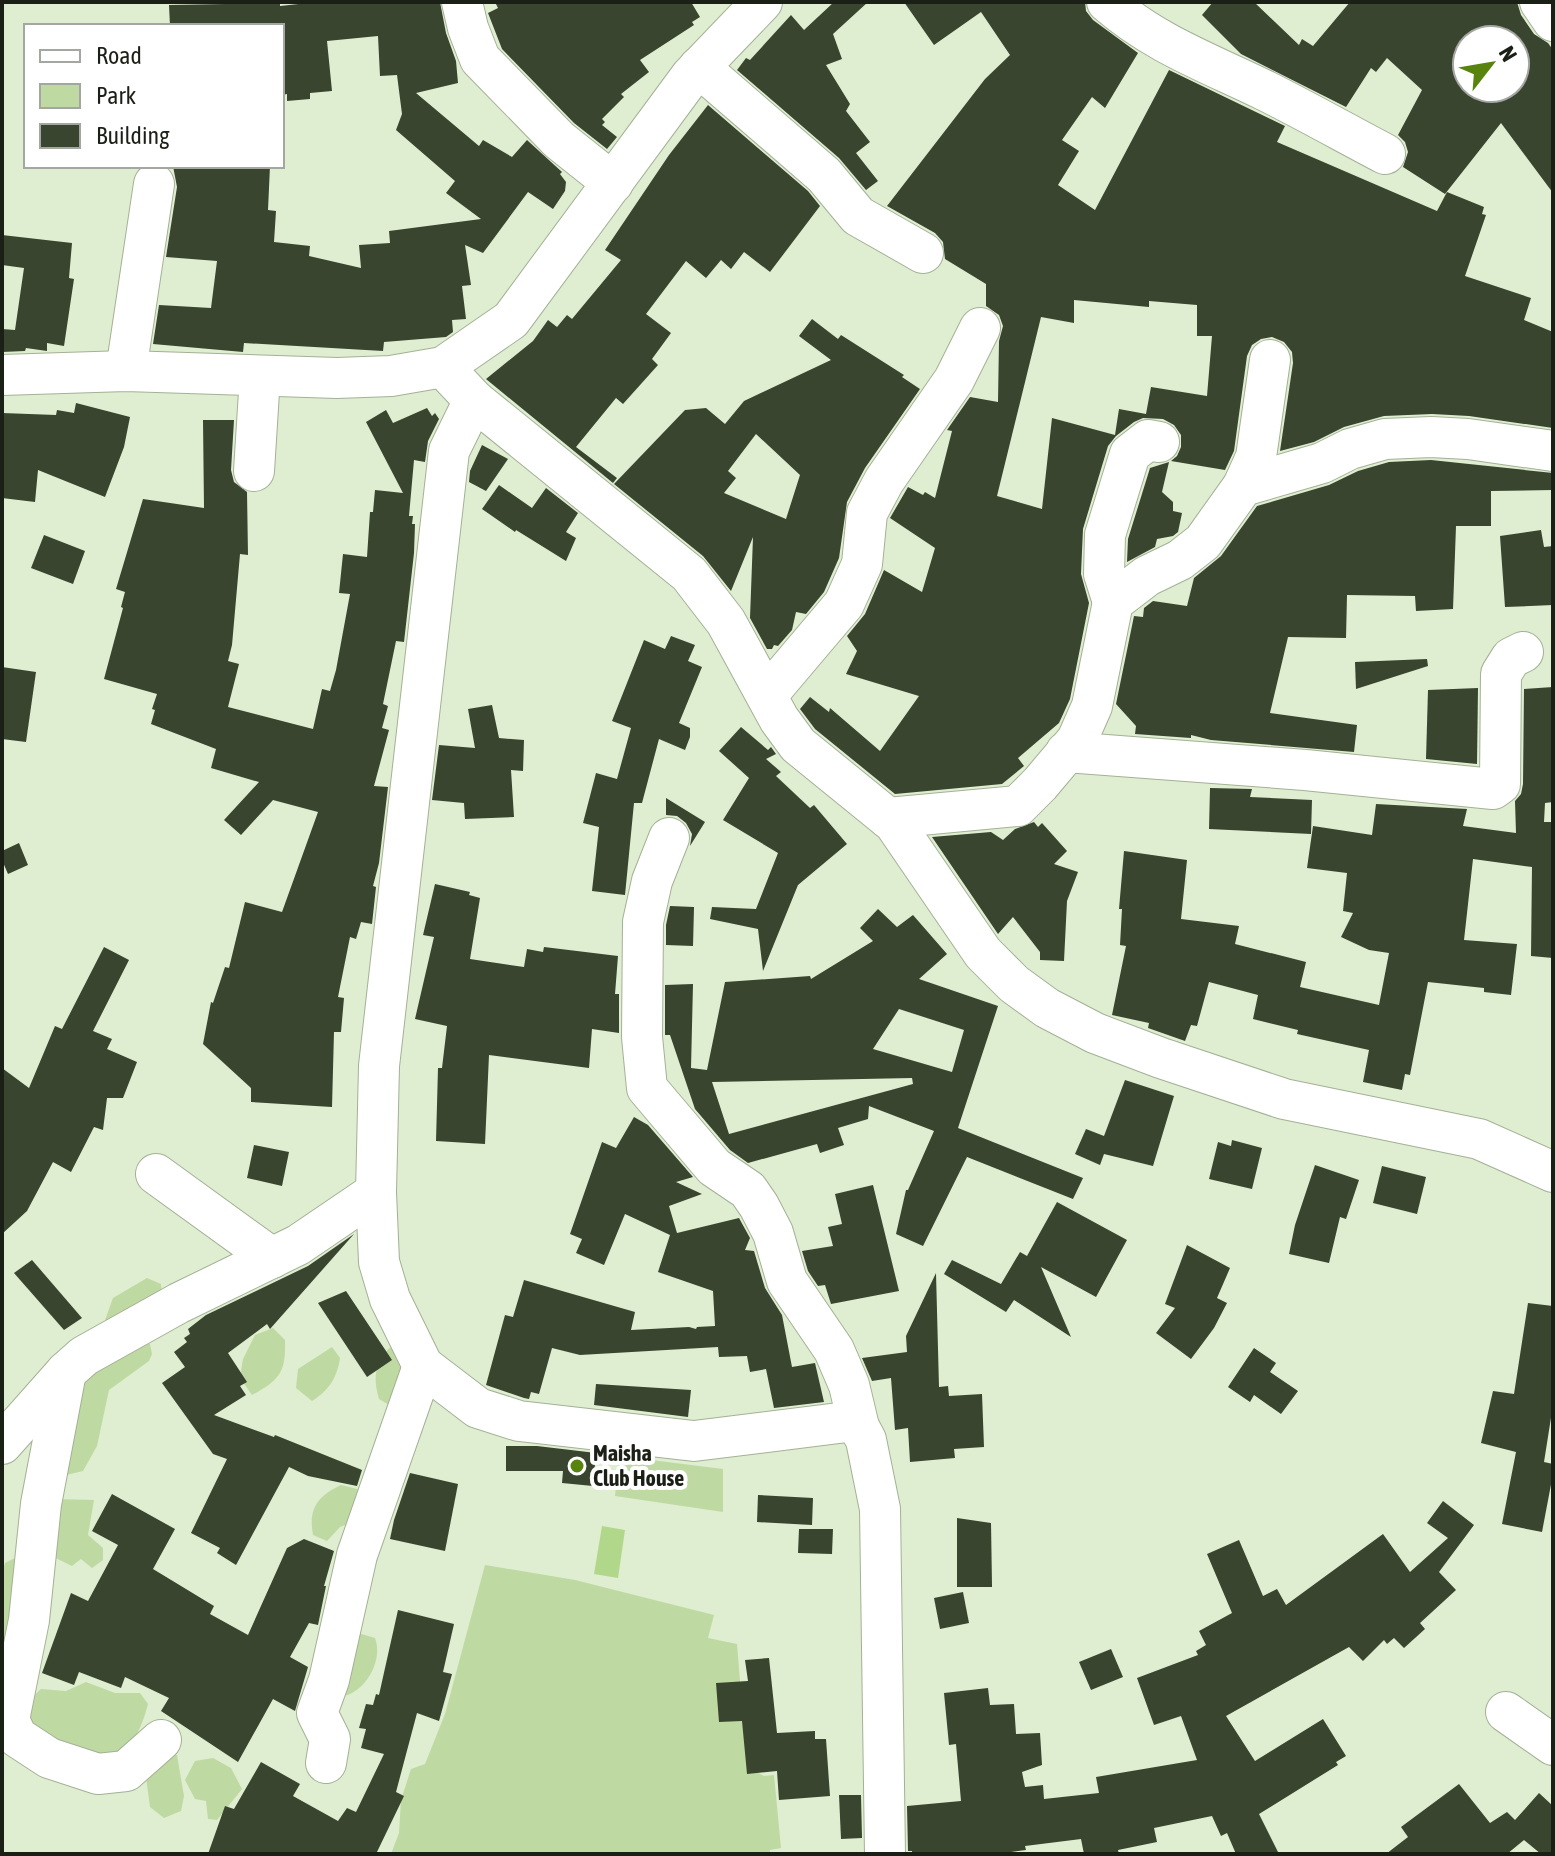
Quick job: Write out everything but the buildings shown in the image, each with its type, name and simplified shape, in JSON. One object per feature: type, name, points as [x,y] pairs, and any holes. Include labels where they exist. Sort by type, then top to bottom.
[{"type":"street","points":[[462,2],[480,59],[559,140],[613,183]]},
{"type":"street","points":[[2,375],[126,371],[337,378],[391,376],[443,367],[482,343],[511,320],[699,67],[762,2]]},
{"type":"street","points":[[1107,2],[1132,24],[1162,43],[1267,92],[1385,154]]},
{"type":"street","points":[[1540,2],[1553,21]]},
{"type":"street","points":[[699,67],[824,175],[858,216],[923,253]]},
{"type":"street","points":[[126,371],[154,184]]},
{"type":"street","points":[[767,695],[844,604],[862,564],[867,513],[884,481],[954,380],[980,328]]},
{"type":"street","points":[[1113,602],[1147,576],[1180,560],[1203,542],[1243,486],[1256,457],[1270,360]]},
{"type":"street","points":[[443,367],[474,400],[689,574],[726,622],[779,719],[798,745],[888,818],[983,953],[1014,984],[1047,1008],[1095,1033],[1284,1099],[1479,1139],[1552,1170]]},
{"type":"street","points":[[254,471],[260,376]]},
{"type":"street","points":[[474,400],[449,451],[380,1051],[376,1192],[382,1276],[423,1366],[478,1408],[519,1421],[694,1441],[847,1422],[859,1427]]},
{"type":"street","points":[[1243,486],[1322,463],[1350,449],[1385,439],[1468,439],[1553,451]]},
{"type":"street","points":[[888,818],[1018,806],[1077,740],[1092,706],[1113,602],[1104,574],[1105,535],[1130,454],[1148,440],[1159,442]]},
{"type":"street","points":[[1066,752],[1305,770],[1493,789],[1500,784],[1501,674],[1511,658],[1523,652]]},
{"type":"street","points":[[669,838],[652,881],[643,922],[642,1037],[647,1088],[714,1167],[748,1190],[759,1206],[773,1233],[787,1281],[834,1350],[849,1385],[859,1427],[866,1440],[880,1509],[885,1854]]},
{"type":"street","points":[[156,1174],[272,1258]]},
{"type":"street","points":[[2,1444],[84,1356],[179,1303],[298,1245],[376,1192]]},
{"type":"street","points":[[326,1763],[330,1739],[317,1713],[329,1680],[357,1555],[423,1366]]},
{"type":"street","points":[[66,1372],[41,1504],[29,1620],[9,1720],[17,1737],[49,1758],[98,1774],[126,1771],[161,1740]]},
{"type":"street","points":[[1506,1712],[1553,1745]]},
{"type":"green space","points":[[147,1278],[161,1284],[162,1295],[104,1323],[113,1298]]},
{"type":"green space","points":[[273,1328],[285,1340],[282,1368],[269,1385],[252,1395],[240,1378],[243,1359],[255,1335]]},
{"type":"green space","points":[[416,1330],[391,1406],[379,1399],[376,1386],[378,1366],[388,1350]]},
{"type":"green space","points":[[129,1341],[150,1344],[152,1354],[149,1361],[109,1390],[97,1446],[83,1471],[62,1476],[75,1379]]},
{"type":"green space","points":[[332,1347],[340,1358],[337,1372],[328,1388],[312,1401],[296,1388],[298,1369]]},
{"type":"green space","points":[[619,1456],[723,1469],[723,1512],[615,1496]]},
{"type":"green space","points":[[341,1485],[357,1489],[364,1499],[353,1522],[340,1527],[327,1541],[313,1535],[312,1517],[316,1504]]},
{"type":"green space","points":[[53,1499],[94,1500],[88,1535],[103,1548],[103,1560],[92,1568],[81,1559],[72,1566],[27,1544]]},
{"type":"green space","points":[[23,1554],[2,1658],[2,1573],[5,1563]]},
{"type":"green space","points":[[485,1565],[575,1580],[714,1615],[708,1638],[737,1644],[747,1767],[764,1776],[774,1775],[781,1848],[770,1850],[770,1854],[391,1854],[399,1833],[401,1800],[411,1769],[425,1764],[445,1714]]},
{"type":"green space","points":[[358,1633],[375,1638],[377,1655],[372,1671],[355,1691],[334,1696]]},
{"type":"green space","points":[[86,1682],[115,1693],[140,1693],[148,1704],[128,1748],[90,1779],[14,1722],[21,1707],[41,1689],[66,1691]]},
{"type":"green space","points":[[162,1750],[177,1755],[184,1796],[181,1811],[164,1818],[150,1807],[145,1770]]},
{"type":"green space","points":[[213,1758],[231,1768],[242,1789],[217,1820],[208,1819],[206,1801],[195,1799],[185,1780],[195,1761]]},
{"type":"shaded area","points":[[602,1526],[625,1530],[618,1578],[594,1574]]},
{"type":"place","name":"Maisha Club House","points":[[577,1466]]}]
